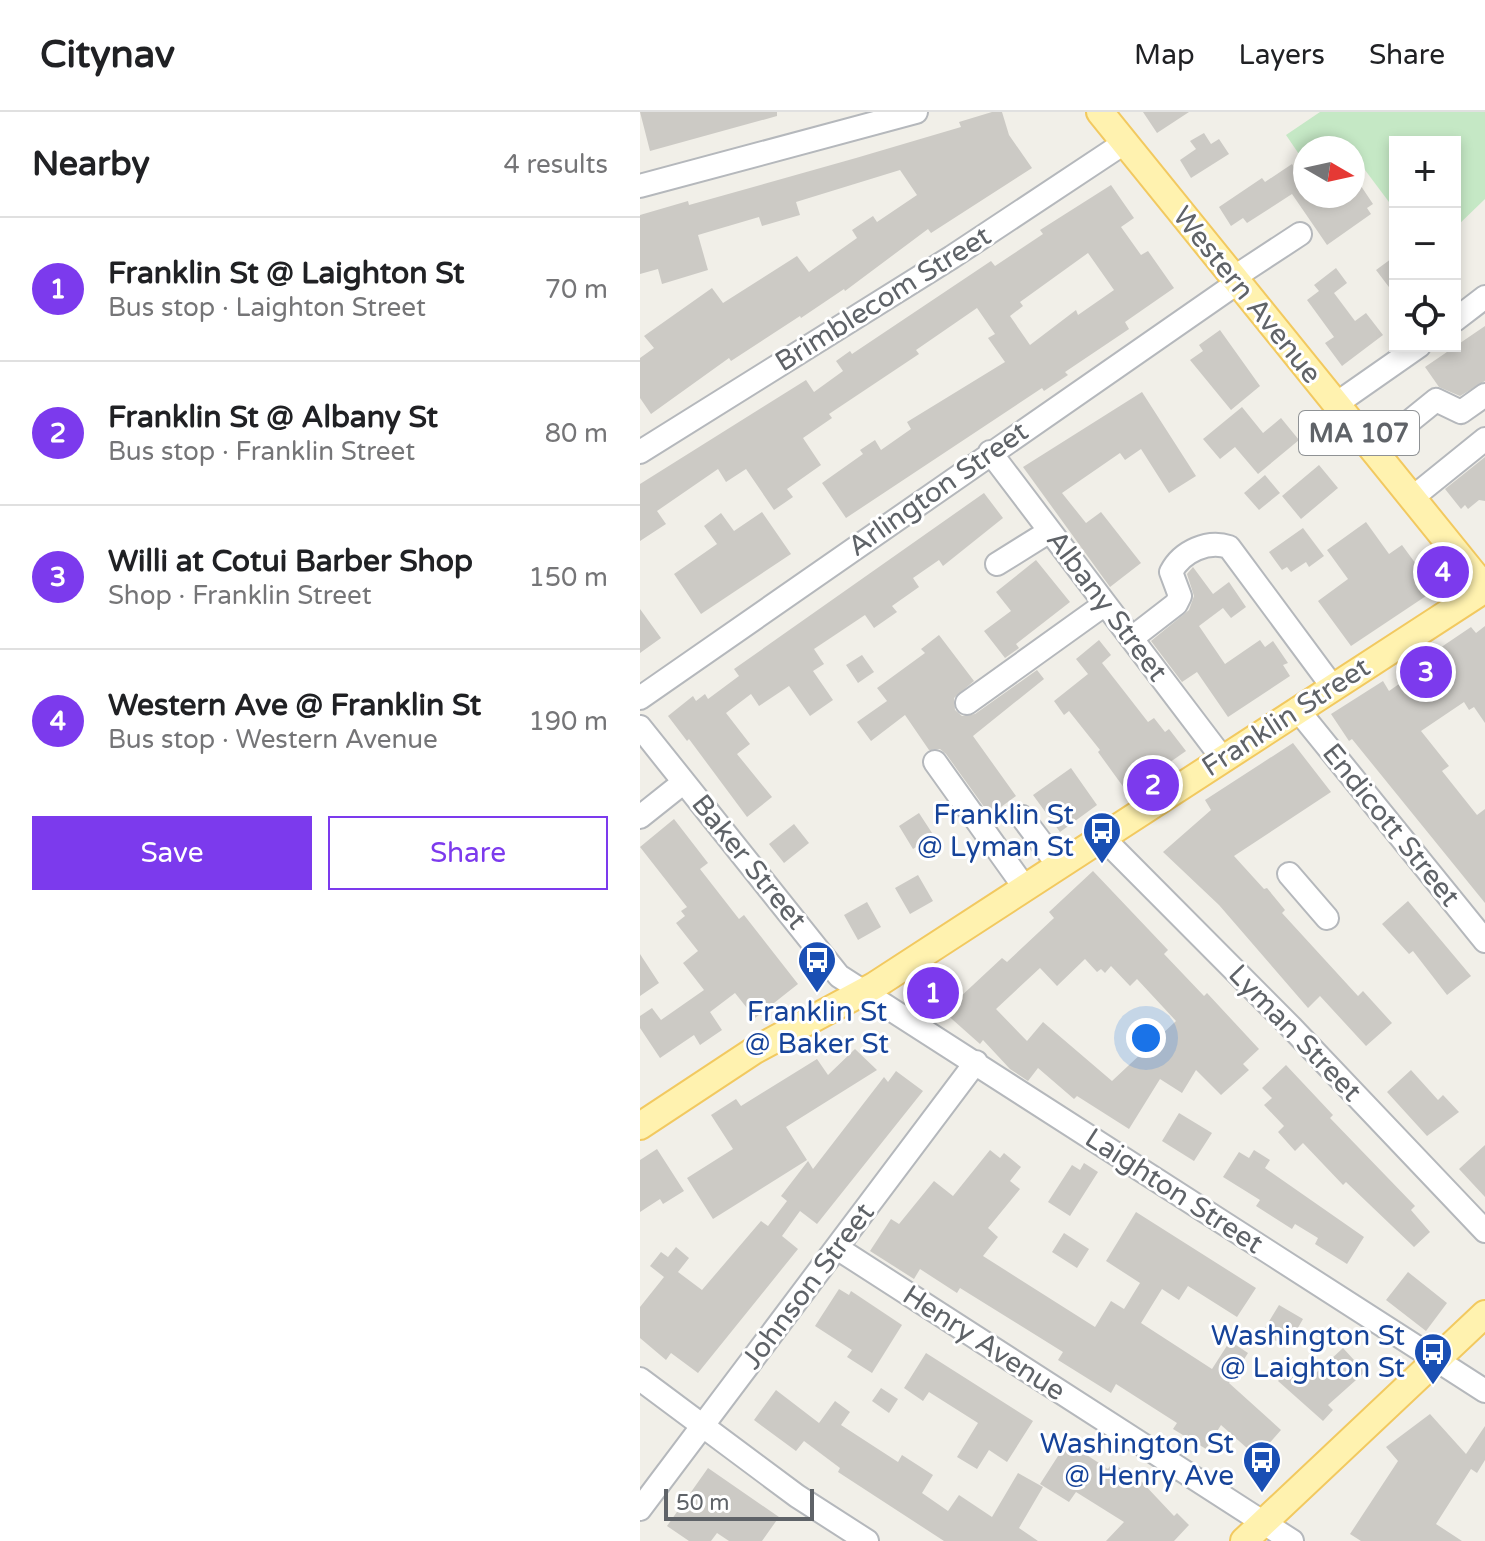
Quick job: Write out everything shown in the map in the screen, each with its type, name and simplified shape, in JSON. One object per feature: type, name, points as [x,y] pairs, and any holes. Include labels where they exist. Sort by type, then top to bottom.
[{"type":"main road","name":"Western Avenue","points":[[1100,112],[1485,588]]},
{"type":"main road","name":"Franklin Street","points":[[640,1126],[755,1050],[863,991],[1025,888],[1485,588]]},
{"type":"main road","points":[[1244,1541],[1485,1314]]},
{"type":"street","points":[[640,186],[916,112]]},
{"type":"street","name":"Brimblecom Street","points":[[640,452],[952,257],[1124,143]]},
{"type":"street","name":"Arlington Street","points":[[640,698],[1300,234]]},
{"type":"street","points":[[1461,315],[1485,297]]},
{"type":"street","points":[[1336,404],[1410,352]]},
{"type":"street","points":[[1373,451],[1436,400],[1461,412],[1485,395]]},
{"type":"street","points":[[1412,498],[1485,439]]},
{"type":"street","name":"Albany Street","points":[[990,452],[1223,759]]},
{"type":"street","points":[[997,564],[1050,531]]},
{"type":"street","points":[[1132,638],[1176,604],[1180,596],[1171,572],[1175,565],[1207,543],[1216,543],[1229,547],[1332,686]]},
{"type":"street","points":[[967,703],[1105,604]]},
{"type":"street","name":"Endicott Street","points":[[1297,709],[1485,941]]},
{"type":"street","name":"Baker Street","points":[[640,727],[839,976],[863,991]]},
{"type":"street","points":[[935,762],[1025,888]]},
{"type":"street","points":[[640,817],[684,782]]},
{"type":"street","points":[[1022,817],[1059,866]]},
{"type":"street","name":"Lyman Street","points":[[1103,838],[1292,1028],[1485,1231]]},
{"type":"street","points":[[1289,874],[1327,918]]},
{"type":"street","name":"Laighton Street","points":[[863,991],[1485,1391]]},
{"type":"street","name":"Johnson Street","points":[[640,1509],[976,1062]]},
{"type":"street","name":"Henry Avenue","points":[[837,1248],[1292,1541]]},
{"type":"street","points":[[640,1379],[702,1428],[867,1541]]},
{"type":"green space","points":[[1320,112],[1485,112],[1485,199],[1461,222],[1461,136],[1389,136],[1389,202],[1365,170],[1365,136],[1293,136],[1293,145],[1286,135]]},
{"type":"building","points":[[640,112],[777,112],[777,116],[650,151]]},
{"type":"building","points":[[1002,112],[1009,135],[1032,168],[931,233],[928,229],[845,291],[731,361],[729,358],[651,414],[640,398],[640,358],[654,348],[644,336],[712,288],[723,303],[797,256],[809,272],[857,238],[852,230],[873,216],[877,222],[917,195],[900,170],[796,202],[800,215],[762,226],[759,217],[698,235],[708,270],[662,284],[658,269],[640,274],[640,215],[688,201],[689,205],[856,158],[961,127],[959,122]]},
{"type":"building","points":[[1143,112],[1189,112],[1157,133]]},
{"type":"building","points":[[1204,133],[1211,144],[1219,139],[1229,154],[1191,178],[1180,160],[1196,149],[1190,141]]},
{"type":"building","points":[[1293,165],[1293,195],[1247,223],[1243,218],[1231,226],[1219,207],[1262,178],[1265,182]]},
{"type":"building","points":[[1111,185],[1134,218],[1121,227],[1141,255],[1148,251],[1174,288],[1125,322],[1129,329],[1065,372],[1068,375],[1044,391],[1042,388],[846,518],[822,483],[863,454],[860,450],[875,440],[881,450],[911,429],[907,422],[1005,362],[988,338],[995,334],[977,308],[916,350],[919,354],[829,414],[832,418],[803,438],[821,465],[787,489],[793,497],[774,510],[746,469],[726,482],[718,469],[657,511],[666,524],[640,541],[640,484],[806,380],[814,392],[843,371],[836,361],[850,351],[852,354],[991,261],[995,266],[1043,234],[1040,230]],"holes":[[[1088,253],[1114,290],[1078,315],[1076,310],[1030,345],[1010,316],[1023,306],[1020,302]]]},
{"type":"building","points":[[1365,192],[1373,204],[1367,208],[1371,214],[1327,245],[1302,208],[1365,208]]},
{"type":"building","points":[[1389,260],[1389,287],[1376,270]]},
{"type":"building","points":[[1336,268],[1347,283],[1334,293],[1355,321],[1366,313],[1383,335],[1342,366],[1325,343],[1334,337],[1307,300],[1319,291],[1314,285]]},
{"type":"building","points":[[1485,326],[1485,381],[1460,396],[1439,387],[1425,367],[1447,352],[1461,352],[1461,342]]},
{"type":"building","points":[[1220,330],[1260,386],[1231,410],[1190,360],[1203,351],[1199,345]]},
{"type":"building","points":[[1142,392],[1196,476],[1169,493],[1141,449],[1125,460],[1120,453],[1062,493],[1086,523],[1101,512],[1141,563],[1110,587],[1023,467]]},
{"type":"building","points":[[1242,407],[1263,433],[1281,418],[1299,440],[1258,474],[1235,447],[1220,459],[1203,439]]},
{"type":"building","points":[[1485,457],[1485,501],[1479,500],[1468,509],[1465,505],[1461,509],[1445,489]]},
{"type":"building","points":[[1319,465],[1338,488],[1301,519],[1282,496]]},
{"type":"building","points":[[1265,475],[1280,493],[1259,510],[1244,493]]},
{"type":"building","points":[[984,493],[1003,518],[943,566],[939,560],[913,578],[919,587],[892,606],[897,612],[874,628],[865,615],[814,649],[824,664],[813,671],[833,700],[810,716],[789,686],[759,706],[751,694],[726,713],[750,744],[737,754],[772,797],[747,817],[668,716],[693,696],[696,701],[705,694],[708,699],[739,676],[734,669]]},
{"type":"building","points":[[762,512],[791,554],[701,614],[674,574],[717,544],[704,526],[721,513],[734,531]]},
{"type":"building","points":[[1366,522],[1389,554],[1402,545],[1435,590],[1351,646],[1318,601],[1348,579],[1327,550]]},
{"type":"building","points":[[1303,528],[1324,556],[1309,567],[1306,562],[1291,572],[1287,567],[1282,570],[1269,552]]},
{"type":"building","points":[[1036,560],[1070,602],[1016,644],[1019,648],[1005,658],[984,631],[1011,611],[996,592]]},
{"type":"building","points":[[1193,567],[1213,594],[1229,582],[1246,607],[1231,618],[1223,608],[1199,626],[1225,664],[1260,640],[1265,647],[1273,641],[1288,663],[1283,665],[1290,676],[1228,717],[1197,672],[1182,682],[1151,641],[1189,610],[1194,596],[1187,574]]},
{"type":"building","points":[[640,609],[661,638],[640,653]]},
{"type":"building","points":[[1485,626],[1485,723],[1474,707],[1469,710],[1464,702],[1421,731],[1449,766],[1442,771],[1477,815],[1485,809],[1485,903],[1352,739],[1349,741],[1331,714],[1383,681],[1389,691],[1435,659],[1431,654],[1471,627],[1476,633]]},
{"type":"building","points":[[939,635],[974,681],[954,698],[955,710],[962,716],[975,714],[1037,670],[1044,679],[973,736],[1016,796],[990,815],[946,754],[940,749],[929,750],[905,715],[871,741],[857,722],[887,701],[877,688],[925,653],[921,649]]},
{"type":"building","points":[[1099,640],[1111,655],[1102,663],[1148,722],[1154,718],[1165,732],[1169,729],[1186,751],[1127,792],[1098,752],[1100,750],[1069,711],[1064,715],[1054,701],[1088,674],[1076,659]]},
{"type":"building","points":[[862,655],[874,672],[858,683],[846,665]]},
{"type":"building","points":[[1293,743],[1331,792],[1234,856],[1264,889],[1267,888],[1285,910],[1282,913],[1358,996],[1363,991],[1392,1023],[1366,1046],[1320,996],[1308,1008],[1219,905],[1163,852],[1211,810],[1205,800]]},
{"type":"building","points":[[1071,768],[1097,805],[1060,832],[1033,795]]},
{"type":"building","points":[[919,813],[934,836],[913,849],[899,826]]},
{"type":"building","points":[[674,819],[708,863],[700,869],[739,919],[744,915],[798,984],[755,1018],[735,993],[710,1012],[722,1030],[700,1045],[694,1035],[660,1058],[640,1028],[640,1016],[652,1008],[661,1020],[704,990],[683,963],[698,951],[676,923],[685,916],[681,911],[687,907],[640,847]]},
{"type":"building","points":[[794,824],[809,843],[784,863],[769,844]]},
{"type":"building","points":[[1093,871],[1168,950],[1164,954],[1204,996],[1207,993],[1259,1049],[1243,1064],[1249,1070],[1221,1095],[1196,1070],[1182,1093],[1160,1079],[1129,1129],[1077,1096],[1074,1099],[1038,1068],[1028,1081],[1010,1069],[983,1040],[980,1044],[944,1012],[1002,958],[1007,962],[1054,918],[1049,912]],"holes":[[[1085,959],[1097,972],[1101,969],[1105,973],[1111,966],[1130,986],[1137,979],[1176,1021],[1112,1081],[1043,1022],[1027,1041],[996,1009],[1040,968],[1057,986]]]},
{"type":"building","points":[[918,875],[933,901],[910,914],[895,888]]},
{"type":"building","points":[[1408,901],[1471,976],[1447,995],[1413,951],[1409,954],[1382,924]]},
{"type":"building","points":[[867,902],[881,927],[858,940],[844,915]]},
{"type":"building","points":[[640,954],[659,983],[640,996]]},
{"type":"building","points":[[855,1049],[877,1070],[786,1127],[807,1160],[713,1219],[687,1178],[733,1149],[711,1115],[736,1099],[741,1106],[817,1059],[828,1075]]},
{"type":"building","points":[[1286,1065],[1333,1115],[1330,1118],[1415,1206],[1411,1210],[1430,1232],[1414,1247],[1346,1182],[1343,1185],[1303,1143],[1295,1151],[1278,1132],[1284,1126],[1264,1105],[1272,1098],[1262,1088]]},
{"type":"building","points":[[1411,1070],[1438,1100],[1443,1095],[1459,1112],[1427,1136],[1387,1092]]},
{"type":"building","points":[[896,1071],[923,1091],[817,1224],[800,1211],[782,1236],[798,1249],[698,1373],[671,1353],[666,1360],[640,1338],[640,1307],[664,1277],[650,1266],[661,1252],[668,1257],[676,1247],[689,1258],[678,1272],[702,1290],[761,1221],[768,1226],[787,1201],[781,1196],[808,1161],[813,1169],[884,1077],[888,1082]]},
{"type":"building","points":[[1179,1113],[1212,1133],[1194,1161],[1162,1141]]},
{"type":"building","points":[[1485,1145],[1485,1197],[1459,1169]]},
{"type":"building","points":[[657,1149],[684,1191],[663,1204],[660,1199],[640,1212],[640,1160]]},
{"type":"building","points":[[990,1150],[1000,1158],[1004,1153],[1021,1167],[1010,1181],[1020,1189],[988,1228],[998,1237],[983,1256],[1095,1327],[1111,1301],[1124,1309],[1140,1283],[1106,1261],[1136,1212],[1256,1288],[1237,1317],[1188,1286],[1179,1300],[1162,1289],[1141,1323],[1212,1369],[1230,1341],[1248,1353],[1229,1383],[1281,1430],[1257,1457],[1221,1425],[1206,1449],[1173,1429],[1177,1423],[1116,1384],[1111,1393],[1058,1360],[1063,1352],[960,1288],[957,1293],[920,1269],[914,1279],[870,1251],[891,1219],[899,1224],[934,1181],[953,1196]]},
{"type":"building","points":[[1254,1150],[1270,1160],[1265,1168],[1364,1237],[1347,1264],[1315,1244],[1318,1238],[1295,1224],[1292,1229],[1256,1206],[1260,1200],[1223,1177],[1239,1152],[1249,1158]]},
{"type":"building","points":[[1084,1163],[1098,1172],[1070,1216],[1048,1202],[1072,1165],[1080,1170]]},
{"type":"building","points":[[1064,1233],[1089,1249],[1077,1268],[1052,1252]]},
{"type":"building","points":[[1408,1272],[1447,1303],[1426,1331],[1386,1300]]},
{"type":"building","points":[[839,1289],[849,1295],[851,1291],[902,1325],[872,1373],[847,1357],[852,1350],[815,1326]]},
{"type":"building","points":[[1279,1305],[1303,1319],[1287,1347],[1262,1333]]},
{"type":"building","points":[[1343,1348],[1365,1372],[1328,1405],[1333,1410],[1323,1421],[1278,1381],[1288,1370],[1304,1384]]},
{"type":"building","points":[[926,1353],[1033,1421],[1007,1462],[989,1450],[977,1469],[957,1457],[978,1423],[929,1392],[923,1401],[904,1388]]},
{"type":"building","points":[[881,1388],[898,1399],[889,1413],[872,1401]]},
{"type":"building","points":[[776,1390],[819,1423],[835,1401],[850,1412],[841,1425],[898,1462],[902,1455],[933,1475],[922,1493],[948,1511],[959,1495],[992,1517],[1018,1473],[1043,1487],[1019,1528],[1038,1541],[944,1541],[838,1472],[840,1468],[804,1441],[796,1451],[754,1420]]},
{"type":"building","points":[[1430,1414],[1466,1454],[1485,1426],[1485,1460],[1477,1473],[1471,1469],[1436,1524],[1462,1541],[1361,1541],[1350,1534],[1398,1461],[1386,1447]]},
{"type":"building","points":[[1067,1442],[1108,1469],[1112,1463],[1142,1482],[1174,1516],[1177,1513],[1189,1525],[1174,1541],[1106,1541],[1124,1522],[1076,1492],[1069,1502],[1040,1484]]},
{"type":"building","points":[[708,1468],[779,1517],[762,1541],[729,1541],[717,1533],[711,1541],[689,1541],[667,1526]]},
{"type":"place","name":"Western Ave @ Franklin St","points":[[1443,572]]},
{"type":"place","name":"Willi at Cotui Barber Shop","points":[[1426,672]]},
{"type":"place","name":"Franklin St @ Albany St","points":[[1153,785]]},
{"type":"place","name":"Franklin St @ Lyman St","points":[[1102,865]]},
{"type":"place","name":"Franklin St @ Laighton St","points":[[933,993]]},
{"type":"place","name":"Franklin St @ Baker St","points":[[817,994]]},
{"type":"place","name":"Washington St @ Laighton St","points":[[1433,1386]]},
{"type":"place","name":"Washington St @ Henry Ave","points":[[1262,1494]]}]
